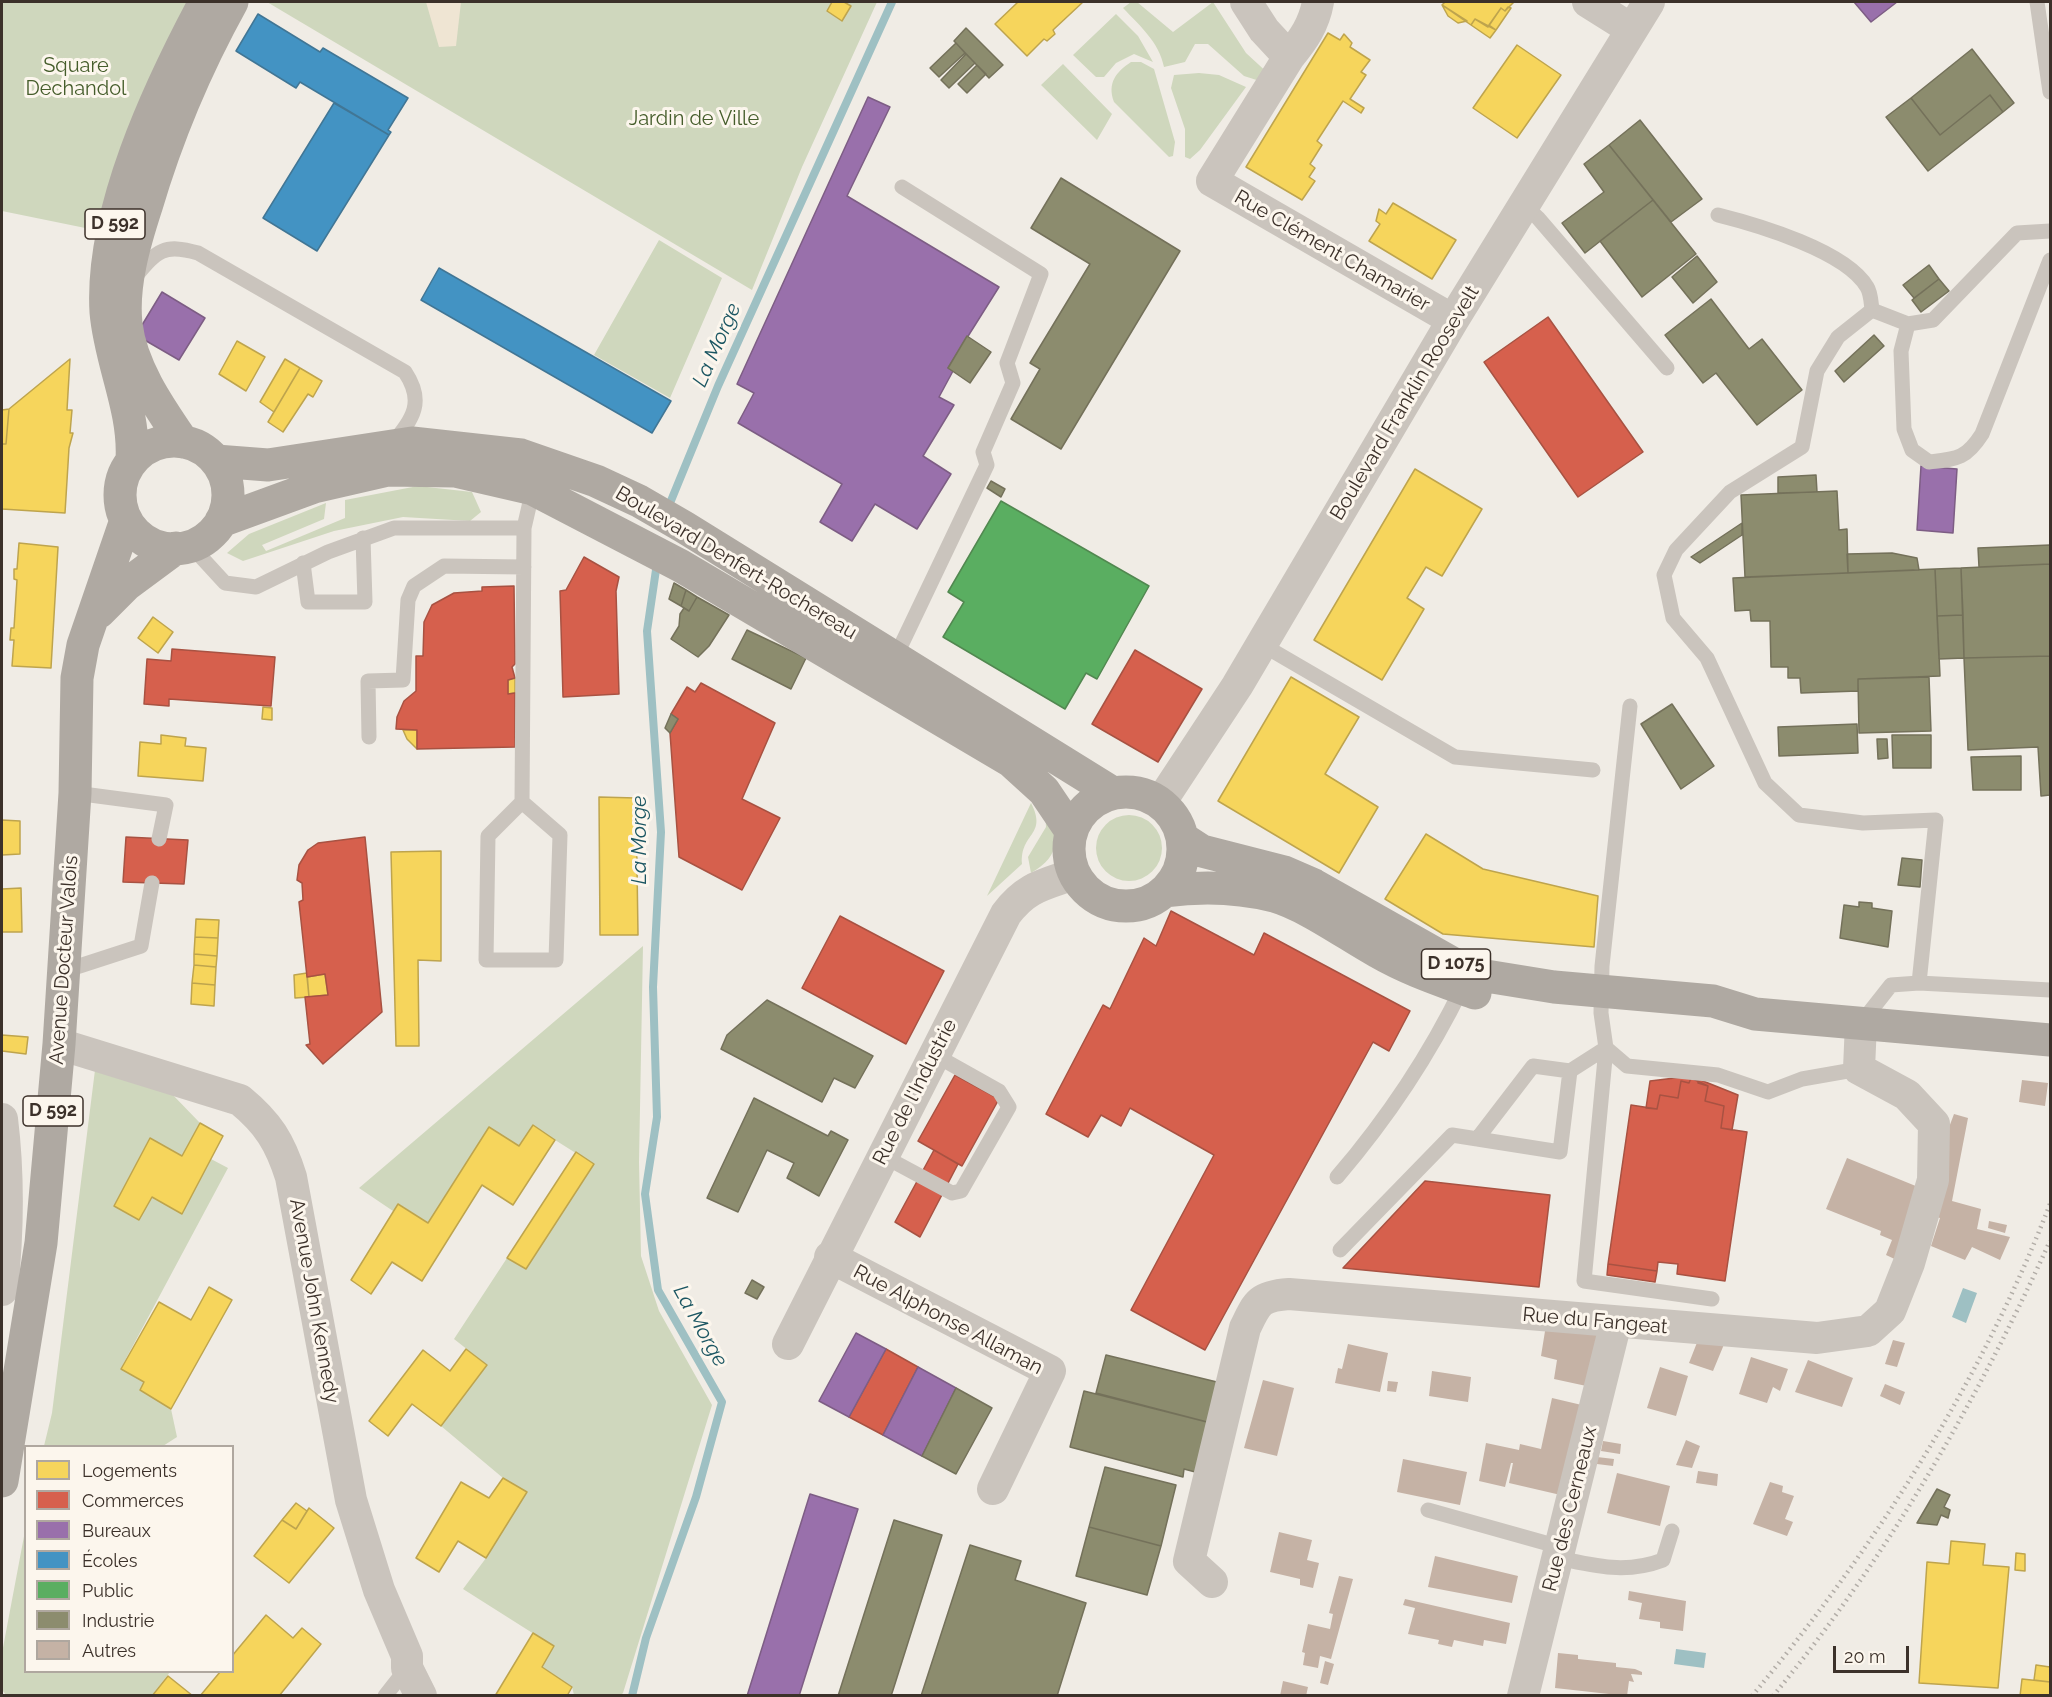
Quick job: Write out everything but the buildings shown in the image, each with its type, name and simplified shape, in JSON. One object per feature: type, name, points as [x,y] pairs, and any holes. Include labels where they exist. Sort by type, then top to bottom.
[{"type":"main road","name":"D 592","points":[[132,460],[128,411],[114,357],[106,312],[107,267],[112,232],[138,152],[168,74],[205,2]]},
{"type":"main road","name":"D 592","points":[[183,441],[150,394],[135,356],[126,324],[127,286],[134,243],[159,163],[204,55],[232,2]]},
{"type":"main road","points":[[164,441],[183,441],[201,448],[216,461],[226,480],[227,501],[221,521],[208,537],[183,547],[157,546],[143,539],[126,520],[120,500],[122,478],[132,460],[146,448],[164,441]]},
{"type":"main road","name":"Boulevard Denfert-Rochereau","points":[[216,461],[268,465],[392,445],[437,445],[521,455],[596,481],[639,501],[684,527],[1113,793],[1138,793],[1160,803]]},
{"type":"main road","name":"Boulevard Denfert-Rochereau","points":[[221,521],[314,487],[388,470],[455,471],[532,489],[681,566],[1011,761],[1044,791],[1071,831]]},
{"type":"main road","name":"D 592","points":[[93,618],[126,520]]},
{"type":"main road","name":"D 592","points":[[93,618],[126,585],[183,547]]},
{"type":"main road","name":"Avenue Docteur Valois","points":[[2,1481],[7,1419],[41,1243],[64,971],[75,794],[77,678],[83,645],[93,618]]},
{"type":"main road","points":[[1113,793],[1095,800],[1080,813],[1071,831],[1069,853],[1074,874],[1091,895],[1115,906],[1142,904],[1165,891],[1177,876],[1180,867],[1182,838],[1175,818],[1160,803]]},
{"type":"main road","name":"D 1075","points":[[1182,838],[1202,851],[1242,864],[1284,872],[1314,885],[1454,963],[1467,979]]},
{"type":"main road","name":"D 1075","points":[[1165,891],[1191,888],[1238,890],[1275,897],[1382,954],[1467,979],[1529,1006],[1602,1001],[1705,1022],[1755,1014],[2050,1040]]},
{"type":"street","points":[[1246,2],[1264,30],[1289,57],[1312,25],[1318,2]]},
{"type":"street","points":[[1588,2],[1631,29]]},
{"type":"street","name":"Boulevard Franklin Roosevelt","points":[[1160,803],[1261,644],[1453,320],[1648,2]]},
{"type":"street","name":"Rue Clément Chamarier","points":[[1289,57],[1212,181],[1453,320]]},
{"type":"street","name":"Rue de l'Industrie","points":[[788,1344],[824,1275],[830,1257],[1006,914],[1018,897],[1030,889],[1074,874]]},
{"type":"street","points":[[1859,1069],[1861,1023]]},
{"type":"street","name":"Avenue John Kennedy","points":[[59,1044],[240,1100],[262,1119],[282,1150],[291,1177],[351,1500],[379,1590],[407,1656],[407,1668],[421,1695]]},
{"type":"street","name":"Rue du Fangeat","points":[[1212,1582],[1189,1561],[1245,1328],[1257,1303],[1271,1295],[1289,1294],[1817,1338],[1868,1331],[1890,1311],[1909,1263],[1934,1180],[1934,1124],[1907,1095],[1859,1069]]},
{"type":"street","points":[[2,1119],[7,1162],[6,1255],[2,1290]]},
{"type":"street","name":"Rue Alphonse Allaman","points":[[830,1257],[1050,1371],[993,1489]]},
{"type":"street","name":"Rue des Cerneaux","points":[[1523,1695],[1616,1322]]},
{"type":"lane","points":[[2037,2],[2050,92]]},
{"type":"lane","points":[[895,658],[987,465],[983,452],[1013,383],[1007,363],[1041,274],[902,187]]},
{"type":"lane","points":[[1524,205],[1538,218],[1668,369]]},
{"type":"lane","points":[[1718,215],[1762,226],[1846,264],[1868,288],[1872,310]]},
{"type":"lane","points":[[1872,310],[1908,324],[1933,320],[2017,233],[2050,231]]},
{"type":"lane","points":[[127,286],[155,253],[176,247],[198,253],[405,372],[414,385],[416,405],[412,420],[392,445]]},
{"type":"lane","points":[[1908,324],[1901,351],[1904,429],[1912,450],[1929,462],[1957,459],[1971,451],[1982,434],[2050,260]]},
{"type":"lane","points":[[1872,310],[1838,337],[1817,370],[1802,447],[1730,492],[1676,550],[1664,575],[1673,618],[1707,658],[1765,783],[1798,815],[1863,823],[1936,820],[1919,983]]},
{"type":"lane","points":[[522,802],[560,835],[556,960],[486,960],[488,836],[522,802],[524,528],[532,489]]},
{"type":"lane","points":[[183,547],[225,583],[256,586],[303,563],[394,528],[524,528]]},
{"type":"lane","points":[[303,563],[308,602],[365,602],[363,538]]},
{"type":"lane","points":[[369,737],[368,681],[403,680],[408,600],[414,586],[444,567],[524,567]]},
{"type":"lane","points":[[1261,644],[1455,757],[1593,771]]},
{"type":"lane","points":[[1630,706],[1602,966],[1606,1048],[1584,1281],[1712,1299]]},
{"type":"lane","points":[[75,794],[166,805],[159,839]]},
{"type":"lane","points":[[64,971],[141,946],[152,883]]},
{"type":"lane","points":[[1337,1177],[1373,1135],[1451,1011],[1467,979]]},
{"type":"lane","points":[[1861,1023],[1891,984],[1919,983],[2050,990]]},
{"type":"lane","points":[[1606,1048],[1627,1066],[1718,1075],[1768,1092],[1802,1079],[1859,1069]]},
{"type":"lane","points":[[1477,1139],[1533,1066],[1570,1071],[1606,1048]]},
{"type":"lane","points":[[883,1156],[952,1193],[961,1191],[1009,1107],[999,1091],[933,1054]]},
{"type":"lane","points":[[1340,1250],[1452,1135],[1560,1152],[1570,1071]]},
{"type":"lane","points":[[1428,1510],[1604,1568],[1643,1568],[1663,1560],[1672,1531]]},
{"type":"lane","points":[[385,1695],[407,1668]]},
{"type":"green space","name":"Square Dechandol","points":[[2,2],[195,2],[100,231],[2,211]]},
{"type":"green space","name":"Jardin de Ville","points":[[267,2],[877,2],[802,167],[752,290]]},
{"type":"green space","points":[[1131,2],[1137,2],[1173,32],[1213,2],[1246,53],[1271,76],[1266,83],[1244,76],[1208,44],[1195,44],[1185,62],[1164,67],[1153,42],[1123,8]]},
{"type":"green space","points":[[1116,14],[1138,36],[1153,62],[1134,54],[1116,63],[1104,77],[1096,77],[1073,55]]},
{"type":"green space","points":[[1131,62],[1141,62],[1154,69],[1175,142],[1173,156],[1169,157],[1114,102],[1112,84],[1114,79]]},
{"type":"green space","points":[[1063,64],[1112,114],[1097,140],[1041,85]]},
{"type":"green space","points":[[1199,73],[1219,75],[1246,87],[1200,150],[1190,159],[1185,157],[1185,129],[1171,88],[1174,75]]},
{"type":"green space","points":[[659,240],[722,278],[670,398],[594,355]]},
{"type":"green space","points":[[418,486],[472,492],[481,512],[470,521],[403,517],[334,531],[243,561],[227,553],[249,534],[326,503],[324,519],[262,545],[266,551],[345,518],[345,500]]},
{"type":"green space","points":[[1031,803],[1036,822],[1025,846],[1022,864],[987,896]]},
{"type":"green space","points":[[1045,807],[1053,827],[1055,844],[1049,859],[1031,873],[1028,857],[1046,827]]},
{"type":"green space","points":[[1129,815],[1142,818],[1152,825],[1159,835],[1162,848],[1159,861],[1152,871],[1142,878],[1129,881],[1116,878],[1106,871],[1099,861],[1096,848],[1099,835],[1106,825],[1116,818]]},
{"type":"green space","points":[[643,946],[639,1162],[641,1256],[659,1311],[712,1405],[623,1693],[621,1695],[574,1695],[572,1687],[542,1667],[553,1646],[463,1589],[486,1558],[526,1492],[503,1478],[441,1426],[487,1365],[454,1339],[507,1258],[526,1269],[593,1164],[533,1126],[519,1146],[489,1127],[428,1223],[399,1204],[393,1211],[359,1188]]},
{"type":"green space","points":[[95,1070],[171,1093],[200,1123],[182,1156],[149,1139],[114,1206],[138,1220],[152,1197],[182,1214],[211,1159],[228,1168],[121,1368],[144,1382],[140,1390],[171,1409],[177,1437],[165,1445],[44,1445],[52,1413]]},
{"type":"green space","points":[[24,1536],[24,1673],[169,1673],[152,1695],[7,1696],[2,1690],[2,1653]]},
{"type":"shaded area","points":[[426,2],[461,2],[456,46],[439,47]]},
{"type":"water","points":[[1963,1288],[1977,1293],[1966,1323],[1952,1317]]},
{"type":"water","points":[[1676,1649],[1706,1653],[1704,1668],[1674,1664]]},
{"type":"waterway","name":"La Morge","points":[[668,508],[718,386],[892,2]]},
{"type":"waterway","name":"La Morge","points":[[632,1696],[646,1638],[696,1497],[722,1402],[658,1290],[645,1194],[657,1117],[653,987],[661,832],[647,631],[657,563]]},
{"type":"railway","points":[[1752,1696],[1840,1582],[1882,1523],[1921,1462],[1958,1399],[1991,1335],[2050,1204]]},
{"type":"railway","points":[[1773,1696],[1854,1589],[1926,1478],[1992,1361],[2050,1241]]}]
